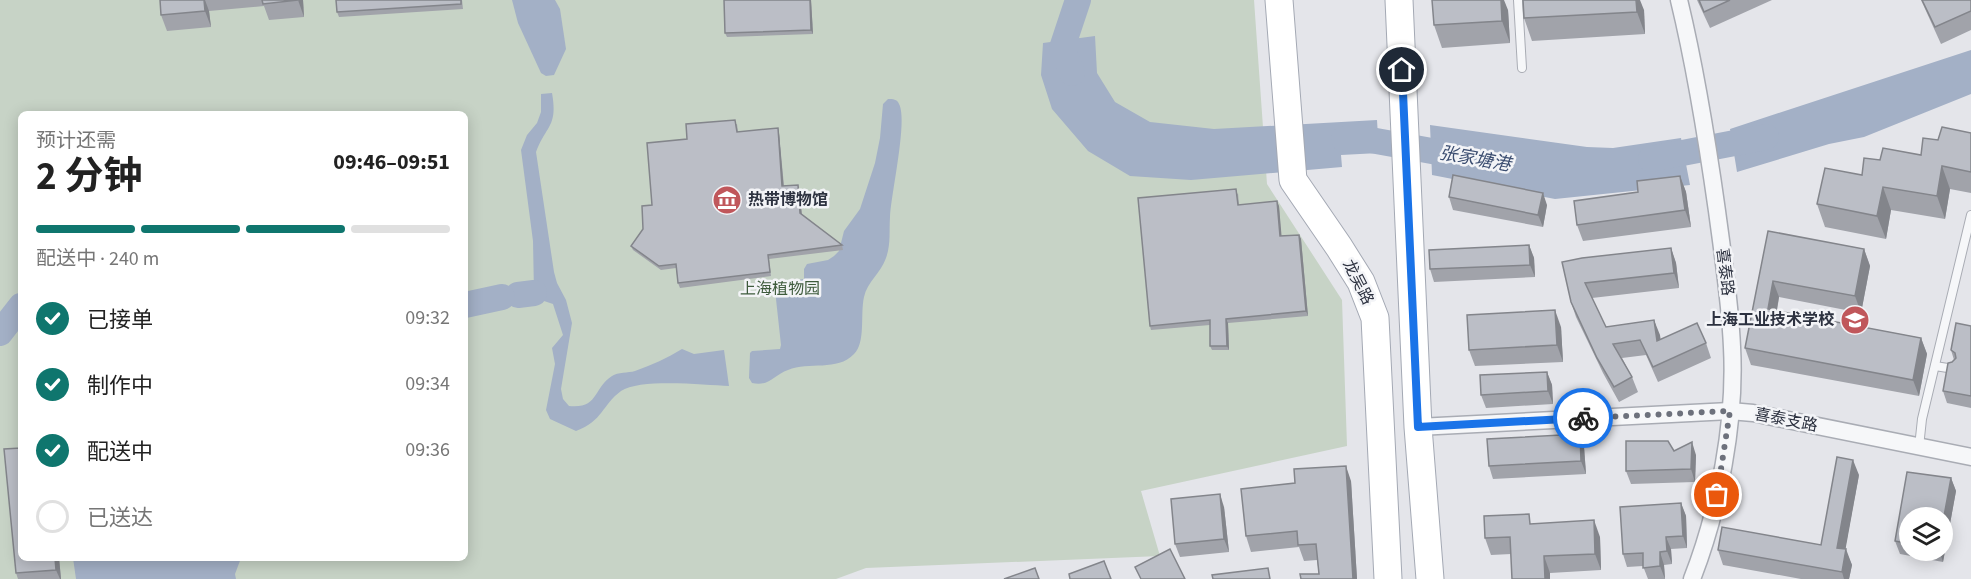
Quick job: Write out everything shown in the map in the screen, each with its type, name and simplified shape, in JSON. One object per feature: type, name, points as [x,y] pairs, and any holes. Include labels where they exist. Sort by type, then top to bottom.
[{"type":"main road","name":"龙吴路","points":[[1279,0],[1293,180],[1361,282],[1375,318],[1388,579]]},
{"type":"main road","points":[[1399,0],[1418,427],[1430,579]]},
{"type":"street","name":"喜泰路","points":[[1679,0],[1705,128],[1730,316],[1732,347],[1730,411],[1718,488],[1710,526],[1692,579]]},
{"type":"street","name":"喜泰支路","points":[[1418,427],[1730,411],[1753,413],[1971,457]]},
{"type":"lane","points":[[1518,0],[1522,68]]},
{"type":"lane","points":[[1918,447],[1925,387],[1935,366],[1971,215]]},
{"type":"lane","points":[[1935,366],[1954,369]]},
{"type":"green space","name":"上海植物园","points":[[0,0],[1254,0],[1267,184],[1342,300],[1347,446],[1141,491],[1160,556],[866,568],[836,579],[0,579]]},
{"type":"water","points":[[512,0],[555,0],[560,9],[566,49],[554,75],[546,76],[541,73],[518,23]]},
{"type":"water","points":[[1095,36],[1097,73],[1115,102],[1150,122],[1214,129],[1377,120],[1379,153],[1341,155],[1342,167],[1191,180],[1130,176],[1088,151],[1052,109],[1041,75],[1043,43]]},
{"type":"water","points":[[1971,50],[1971,94],[1864,137],[1829,144],[1737,172],[1730,129]]},
{"type":"water","points":[[552,93],[552,119],[536,152],[554,272],[566,300],[572,323],[561,389],[563,399],[569,406],[586,404],[612,376],[641,369],[682,349],[694,354],[724,350],[729,386],[657,383],[630,387],[615,396],[597,418],[576,431],[550,419],[546,410],[555,364],[552,348],[563,335],[553,304],[538,299],[534,293],[533,241],[521,150],[541,112],[541,94]]},
{"type":"water","points":[[888,99],[898,102],[902,125],[891,206],[888,253],[864,297],[858,349],[839,363],[796,367],[767,382],[752,383],[749,378],[750,353],[780,349],[781,345],[776,284],[804,279],[804,269],[807,264],[828,260],[834,256],[839,251],[844,231],[860,209],[875,163],[883,104]]},
{"type":"water","points":[[1430,125],[1587,147],[1613,148],[1681,138],[1690,185],[1555,199],[1432,175]]},
{"type":"water","points":[[73,561],[240,561],[235,574],[236,579],[76,579]]},
{"type":"building","points":[[160,0],[204,0],[205,11],[161,15]]},
{"type":"building","points":[[262,0],[298,0],[263,4]]},
{"type":"building","points":[[336,0],[461,0],[461,4],[337,12]]},
{"type":"building","points":[[724,0],[810,0],[811,30],[725,33]]},
{"type":"building","points":[[1432,0],[1501,0],[1502,21],[1434,25]]},
{"type":"building","points":[[1523,0],[1636,0],[1637,12],[1524,18]]},
{"type":"building","points":[[1699,0],[1730,0],[1704,12]]},
{"type":"building","points":[[1922,0],[1971,0],[1971,11],[1935,27]]},
{"type":"building","name":"热带博物馆","points":[[735,120],[737,132],[778,128],[782,186],[798,185],[800,213],[842,245],[768,255],[770,272],[678,283],[676,264],[659,266],[631,246],[643,229],[642,206],[652,205],[647,143],[687,139],[686,124]]},
{"type":"building","points":[[1942,127],[1971,133],[1971,172],[1942,166],[1937,196],[1883,187],[1877,216],[1817,204],[1825,168],[1862,175],[1864,158],[1880,160],[1883,148],[1921,155],[1923,138],[1938,140]]},
{"type":"building","points":[[1453,175],[1543,193],[1538,215],[1449,197]]},
{"type":"building","points":[[1680,176],[1685,210],[1577,225],[1574,201],[1638,192],[1637,181]]},
{"type":"building","points":[[1236,189],[1238,205],[1277,201],[1280,236],[1299,235],[1306,311],[1226,319],[1227,346],[1210,346],[1210,320],[1150,326],[1138,198]]},
{"type":"building","points":[[1768,231],[1864,249],[1855,296],[1773,281],[1768,309],[1921,338],[1913,380],[1745,348]]},
{"type":"building","points":[[1529,245],[1530,265],[1430,269],[1429,250]]},
{"type":"building","points":[[1671,248],[1674,273],[1585,283],[1606,327],[1654,320],[1657,341],[1697,323],[1706,343],[1653,367],[1640,340],[1613,344],[1632,377],[1614,387],[1597,358],[1571,302],[1562,262]]},
{"type":"building","points":[[1555,310],[1557,345],[1469,350],[1467,315]]},
{"type":"building","points":[[1956,323],[1971,326],[1971,396],[1943,391],[1948,363],[1956,358],[1955,353],[1951,350]]},
{"type":"building","points":[[1547,372],[1548,391],[1481,395],[1480,375]]},
{"type":"building","points":[[1580,434],[1581,461],[1489,466],[1487,439]]},
{"type":"building","points":[[1626,441],[1668,441],[1674,451],[1692,442],[1691,469],[1626,471]]},
{"type":"building","points":[[18,448],[18,561],[55,561],[56,570],[16,573],[4,449]]},
{"type":"building","points":[[1837,457],[1853,460],[1837,548],[1846,549],[1842,572],[1718,550],[1722,527],[1821,545]]},
{"type":"building","points":[[1346,466],[1353,579],[1301,579],[1300,574],[1319,574],[1316,544],[1298,545],[1297,531],[1246,536],[1241,489],[1295,483],[1294,469]]},
{"type":"building","points":[[1907,472],[1951,478],[1946,507],[1901,507]]},
{"type":"building","points":[[1220,494],[1224,539],[1175,544],[1171,499]]},
{"type":"building","points":[[1681,503],[1683,536],[1666,537],[1667,551],[1660,552],[1660,566],[1643,568],[1643,553],[1623,554],[1620,507]]},
{"type":"building","points":[[1529,514],[1530,524],[1594,520],[1595,554],[1544,556],[1545,579],[1512,579],[1510,537],[1485,538],[1484,516]]},
{"type":"building","points":[[1899,518],[1899,542],[1895,541]]},
{"type":"building","points":[[1170,549],[1185,579],[1141,579],[1135,567]]},
{"type":"building","points":[[1104,561],[1111,579],[1070,579],[1069,574]]},
{"type":"building","points":[[1035,568],[1039,579],[1004,579]]},
{"type":"building","points":[[1268,568],[1270,579],[1213,579],[1212,575]]},
{"type":"waterway","name":"张家塘港","points":[[1072,73],[1062,48],[1078,0]]},
{"type":"waterway","name":"张家塘港","points":[[1651,159],[1766,137]]},
{"type":"waterway","name":"张家塘港","points":[[1344,139],[1365,139],[1465,157]]},
{"type":"waterway","points":[[518,295],[534,293]]},
{"type":"waterway","points":[[468,304],[502,297]]},
{"type":"waterway","points":[[0,333],[18,310]]},
{"type":"way so far","points":[[1583,418],[1730,411],[1717,495]]},
{"type":"place","name":"热带博物馆","points":[[727,200]]},
{"type":"place","name":"上海工业技术学校","points":[[1855,320]]},
{"type":"route","points":[[1402,70],[1418,427],[1583,418]]}]
